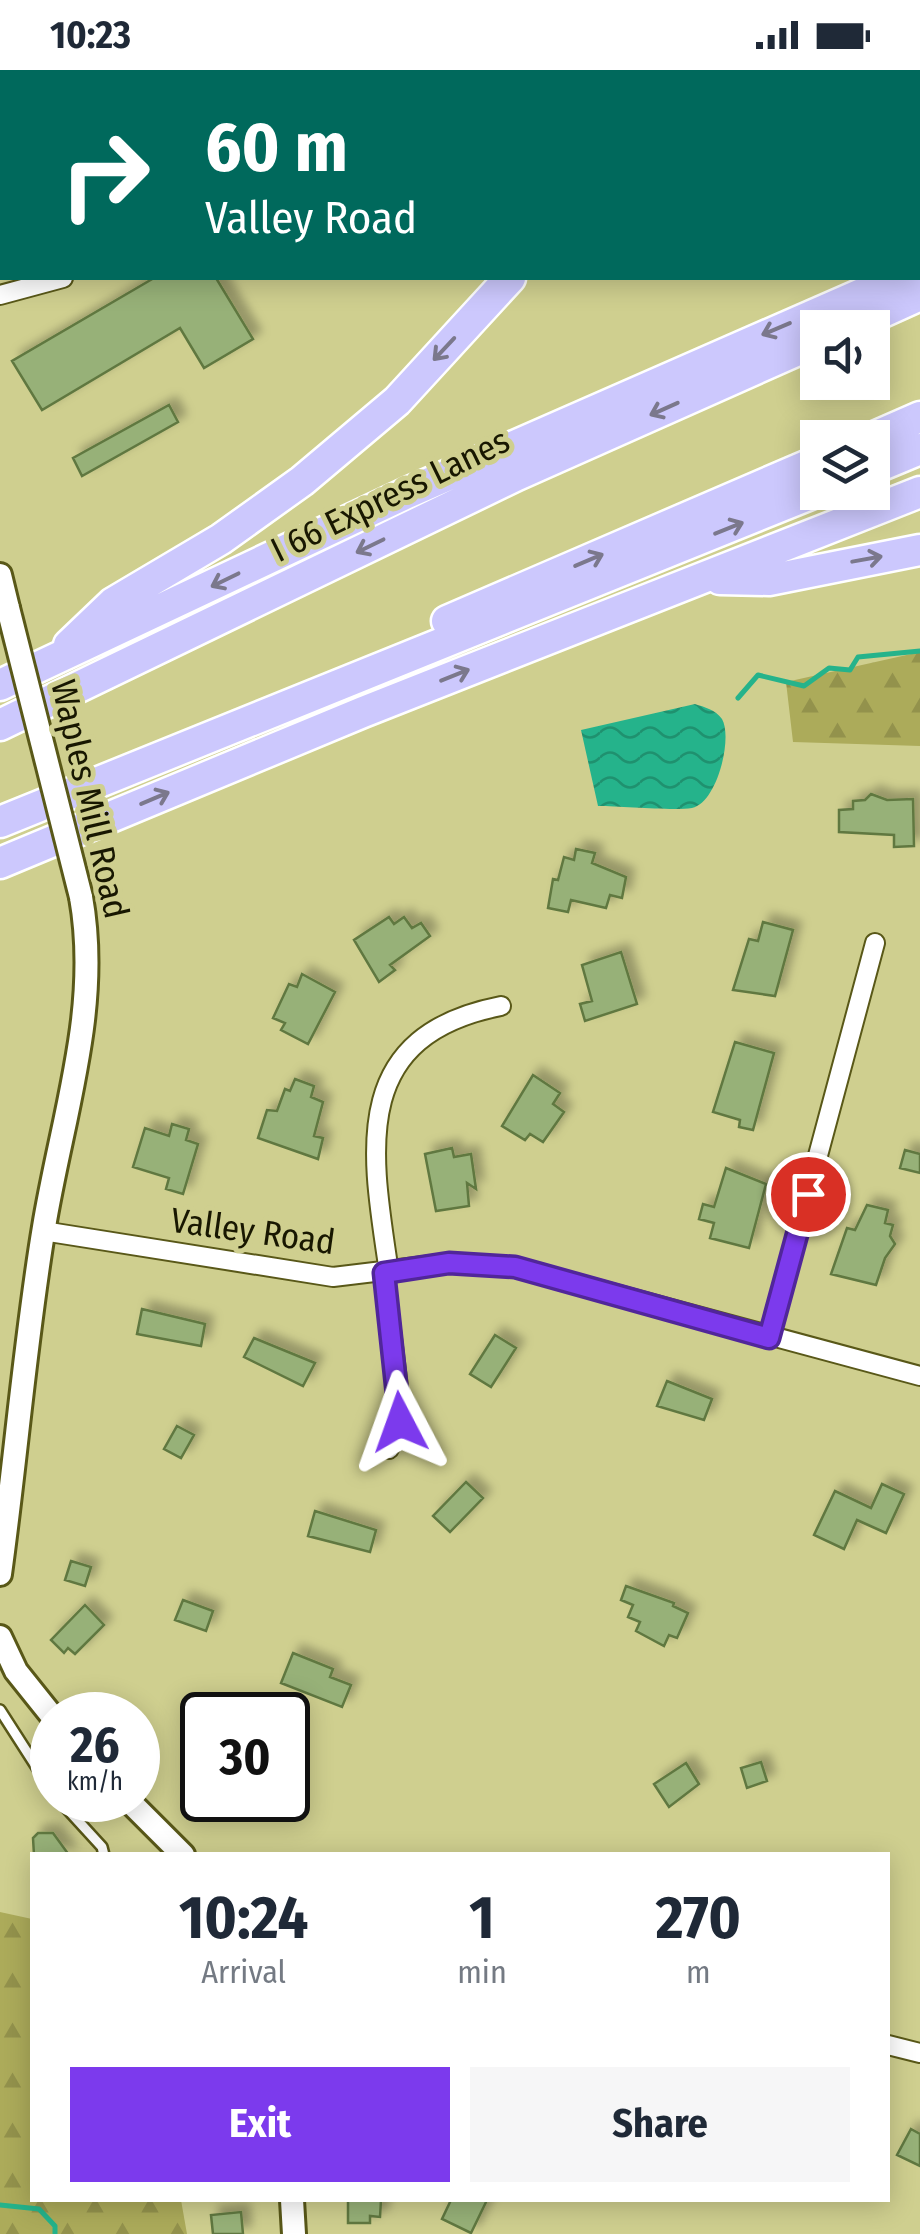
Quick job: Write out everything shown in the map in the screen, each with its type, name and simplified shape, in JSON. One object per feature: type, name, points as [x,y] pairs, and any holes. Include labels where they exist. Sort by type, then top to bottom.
[{"type":"highway","points":[[52,661],[113,603],[220,540],[302,481],[397,400],[508,280]]},
{"type":"highway","points":[[0,685],[407,493],[893,280]]},
{"type":"highway","points":[[887,310],[920,295]]},
{"type":"highway","name":"I 66 Express Lanes","points":[[0,725],[517,474],[800,349]]},
{"type":"highway","points":[[890,430],[920,417]]},
{"type":"highway","points":[[890,462],[920,449]]},
{"type":"highway","points":[[282,711],[384,649],[800,469]]},
{"type":"highway","points":[[0,863],[362,712],[920,492]]},
{"type":"highway","points":[[0,822],[800,499]]},
{"type":"highway","points":[[702,579],[768,580],[920,550]]},
{"type":"main road","name":"Waples Mill Road","points":[[0,575],[81,897],[88,975],[84,1027],[43,1231],[0,1574]]},
{"type":"main road","points":[[0,1638],[16,1671],[33,1692]]},
{"type":"main road","points":[[150,1822],[180,1852]]},
{"type":"main road","points":[[292,2202],[294,2234]]},
{"type":"street","points":[[0,296],[57,280]]},
{"type":"street","points":[[769,1338],[876,944]]},
{"type":"street","points":[[389,1449],[400,1422],[400,1403],[373,1152],[390,1082],[406,1055],[442,1022],[501,1006]]},
{"type":"street","name":"Valley Road","points":[[43,1231],[333,1277],[449,1263],[515,1267],[920,1376]]},
{"type":"street","points":[[890,2046],[920,2053]]},
{"type":"lane","points":[[0,1710],[30,1757]]},
{"type":"lane","points":[[79,1822],[103,1852]]},
{"type":"green space","points":[[920,652],[920,746],[793,742],[786,682]]},
{"type":"green space","points":[[0,1912],[30,1919],[30,2202],[181,2202],[187,2234],[0,2234]]},
{"type":"water","points":[[695,704],[717,713],[725,728],[720,769],[701,804],[683,809],[598,806],[581,730]]},
{"type":"building","points":[[151,280],[217,280],[253,339],[204,368],[180,328],[42,410],[12,361]]},
{"type":"building","points":[[169,405],[178,422],[82,476],[73,458]]},
{"type":"building","points":[[871,794],[887,800],[913,799],[914,846],[894,847],[894,835],[839,832],[839,810],[853,809],[853,801],[865,800]]},
{"type":"building","points":[[576,849],[595,853],[592,863],[626,877],[622,898],[610,895],[606,908],[571,900],[568,912],[548,908],[553,879],[558,880],[564,857],[574,860]]},
{"type":"building","points":[[389,917],[394,924],[404,917],[412,928],[421,923],[430,936],[390,965],[395,970],[379,982],[354,940]]},
{"type":"building","points":[[763,922],[793,930],[775,996],[733,990],[749,939],[758,941]]},
{"type":"building","points":[[621,952],[637,1004],[585,1021],[580,1004],[592,1001],[582,965]]},
{"type":"building","points":[[302,974],[335,992],[308,1044],[281,1030],[285,1023],[273,1018],[289,984],[297,987]]},
{"type":"building","points":[[735,1042],[774,1053],[753,1130],[739,1127],[740,1120],[713,1112]]},
{"type":"building","points":[[533,1075],[560,1093],[553,1104],[564,1112],[543,1142],[530,1134],[525,1140],[502,1126]]},
{"type":"building","points":[[295,1079],[314,1086],[311,1097],[323,1102],[314,1136],[323,1138],[318,1159],[258,1138],[267,1110],[277,1111],[285,1089],[290,1091]]},
{"type":"building","points":[[172,1124],[189,1129],[186,1140],[198,1144],[183,1194],[166,1189],[169,1178],[133,1167],[145,1128],[169,1136]]},
{"type":"building","points":[[452,1148],[454,1157],[471,1154],[476,1189],[467,1183],[469,1206],[436,1211],[425,1154]]},
{"type":"building","points":[[905,1150],[920,1154],[920,1173],[900,1168]]},
{"type":"building","points":[[726,1168],[766,1184],[749,1248],[710,1238],[714,1223],[699,1219],[703,1204],[714,1207]]},
{"type":"building","points":[[867,1205],[888,1210],[885,1223],[893,1225],[890,1236],[895,1244],[885,1258],[876,1285],[831,1274],[847,1228],[855,1230]]},
{"type":"building","points":[[142,1309],[205,1324],[201,1346],[137,1334]]},
{"type":"building","points":[[495,1335],[516,1348],[491,1387],[470,1374]]},
{"type":"building","points":[[254,1338],[315,1363],[303,1386],[244,1357]]},
{"type":"building","points":[[667,1381],[712,1399],[704,1420],[657,1406]]},
{"type":"building","points":[[177,1426],[194,1435],[181,1458],[164,1449]]},
{"type":"building","points":[[466,1482],[483,1498],[450,1532],[433,1516]]},
{"type":"building","points":[[882,1484],[904,1494],[886,1533],[857,1520],[844,1549],[814,1535],[835,1491],[871,1508]]},
{"type":"building","points":[[315,1511],[376,1530],[370,1552],[308,1536]]},
{"type":"building","points":[[71,1561],[91,1567],[85,1586],[65,1580]]},
{"type":"building","points":[[626,1586],[674,1603],[673,1606],[688,1613],[677,1638],[669,1635],[664,1646],[636,1631],[640,1622],[628,1617],[633,1605],[621,1600]]},
{"type":"building","points":[[183,1600],[213,1611],[206,1631],[175,1620]]},
{"type":"building","points":[[85,1605],[104,1625],[75,1654],[68,1648],[64,1653],[51,1640]]},
{"type":"building","points":[[293,1653],[333,1669],[330,1677],[351,1685],[342,1707],[281,1683]]},
{"type":"building","points":[[761,1762],[767,1781],[747,1788],[741,1768]]},
{"type":"building","points":[[686,1763],[699,1784],[669,1807],[654,1784]]},
{"type":"building","points":[[38,1833],[53,1833],[67,1852],[34,1852],[33,1838]]},
{"type":"building","points":[[911,2129],[920,2134],[920,2166],[897,2155]]},
{"type":"building","points":[[348,2202],[381,2202],[380,2217],[370,2216],[370,2223],[348,2223]]},
{"type":"building","points":[[450,2202],[486,2202],[471,2233],[442,2219]]},
{"type":"building","points":[[241,2212],[243,2234],[213,2234],[211,2215]]},
{"type":"waterway","points":[[738,698],[758,675],[804,686],[829,668],[850,670],[858,657],[920,651]]},
{"type":"waterway","points":[[0,2205],[39,2209],[55,2226],[55,2234]]},
{"type":"route","points":[[400,1422],[384,1273],[467,1262],[515,1267],[769,1338],[808,1194]]}]
